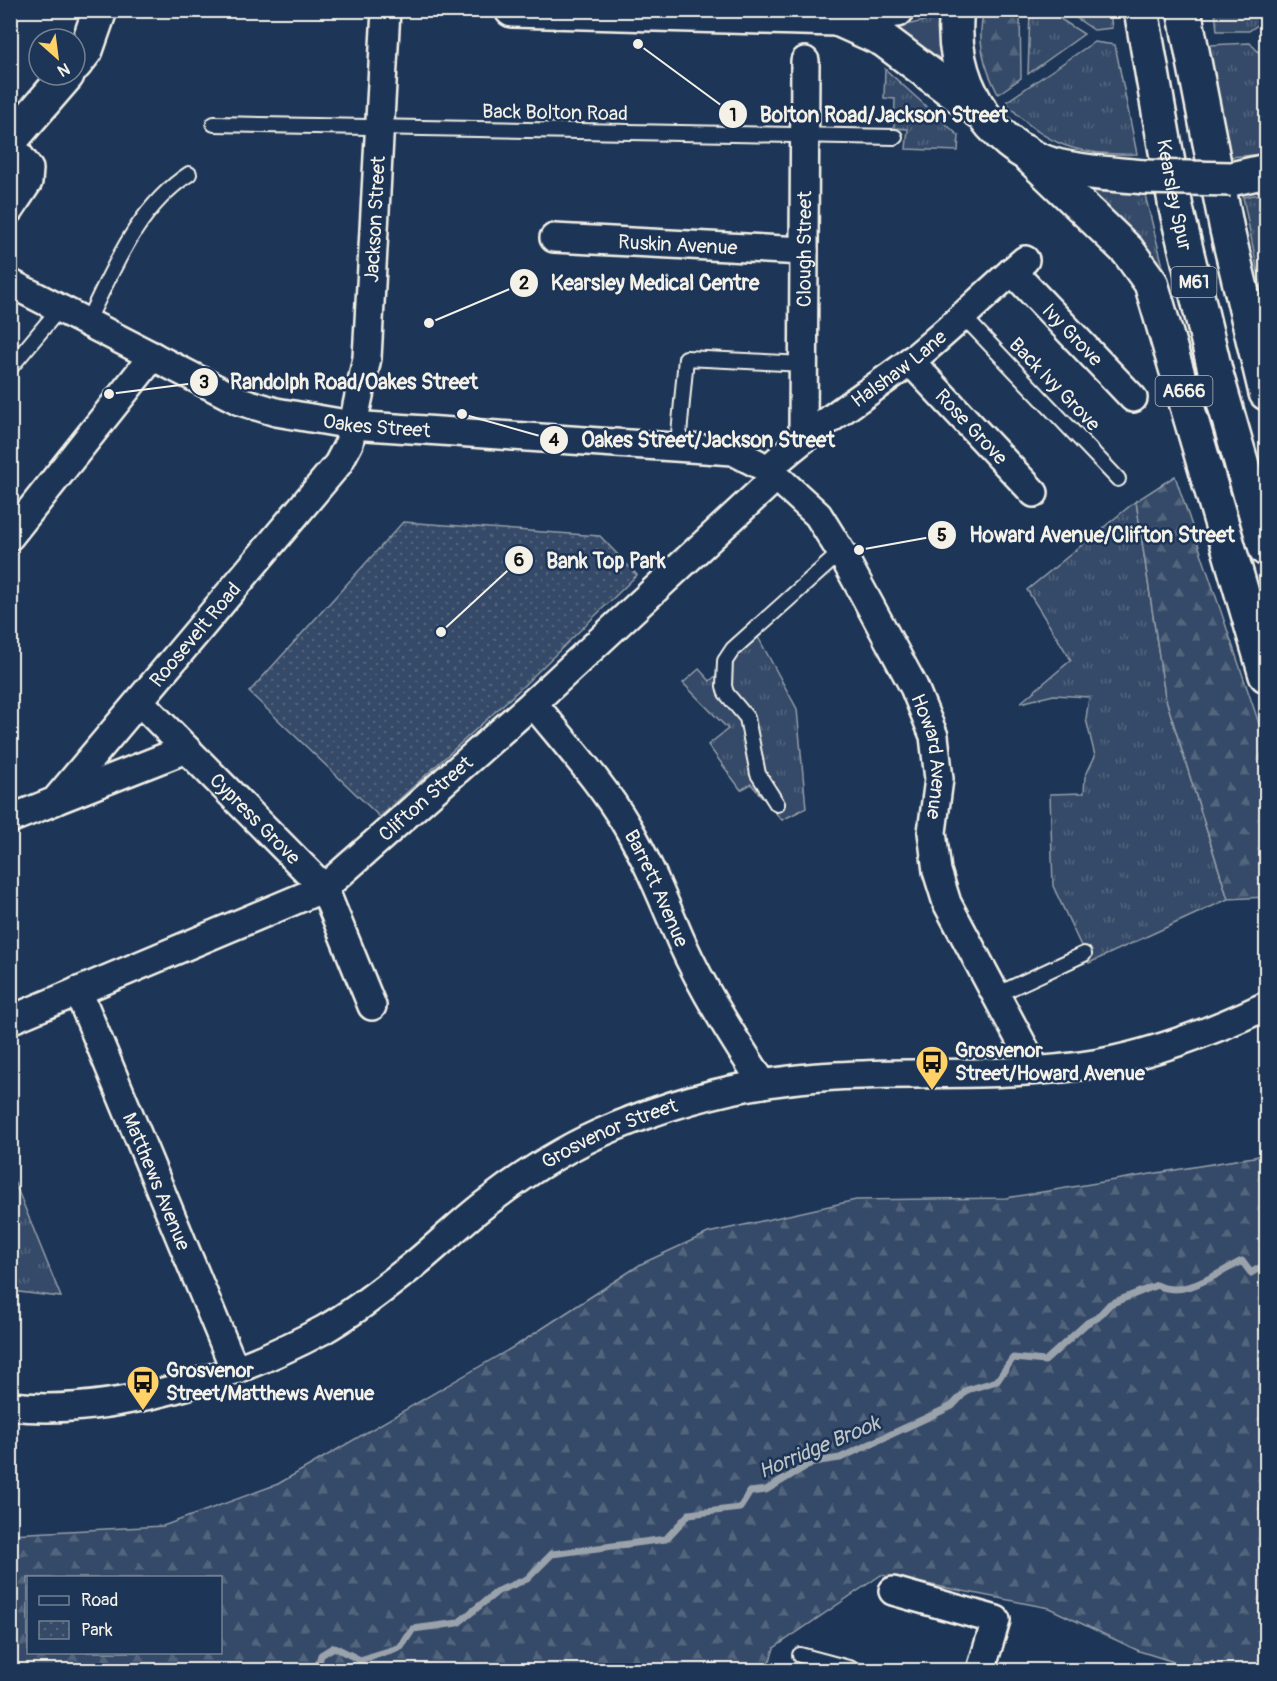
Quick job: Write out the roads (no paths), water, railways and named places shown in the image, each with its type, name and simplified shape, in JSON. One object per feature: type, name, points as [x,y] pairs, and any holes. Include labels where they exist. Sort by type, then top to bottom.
[{"type":"main road","points":[[87,47],[100,10]]},
{"type":"main road","name":"A666","points":[[512,10],[837,19],[897,10]]},
{"type":"main road","name":"A666","points":[[957,10],[954,32],[956,59],[965,84],[980,112]]},
{"type":"main road","name":"Kearsley Spur","points":[[1141,10],[1178,219],[1216,374],[1266,549]]},
{"type":"main road","name":"M61","points":[[1184,10],[1227,230],[1266,393]]},
{"type":"main road","name":"A666","points":[[837,19],[884,40],[980,112],[1128,251],[1151,283],[1266,675]]},
{"type":"main road","points":[[10,142],[57,87]]},
{"type":"main road","name":"A666","points":[[1025,152],[1052,164],[1144,177],[1231,179],[1266,171]]},
{"type":"street","name":"Jackson Street","points":[[352,425],[367,358],[386,10]]},
{"type":"street","name":"Clough Street","points":[[803,437],[805,60]]},
{"type":"street","points":[[10,142],[29,169],[27,182],[10,209]]},
{"type":"street","name":"Ruskin Avenue","points":[[554,238],[804,251]]},
{"type":"street","name":"Halshaw Lane","points":[[772,473],[803,437],[910,361],[964,317],[1019,266]]},
{"type":"street","name":"Ivy Grove","points":[[1019,266],[1133,398]]},
{"type":"street","name":"Oakes Street","points":[[10,284],[240,401],[276,412],[352,425],[678,445],[733,451],[772,473]]},
{"type":"street","points":[[10,536],[153,356]]},
{"type":"street","name":"Rose Grove","points":[[910,361],[1034,493]]},
{"type":"street","name":"Roosevelt Road","points":[[10,819],[55,801],[338,464],[349,443],[352,425]]},
{"type":"street","name":"Howard Avenue","points":[[772,473],[818,515],[841,552],[914,687],[934,736],[939,779],[932,832],[937,871],[947,903],[1036,1070]]},
{"type":"street","name":"Clifton Street","points":[[10,1020],[324,888],[533,703],[772,473]]},
{"type":"street","name":"Cypress Grove","points":[[140,702],[324,888]]},
{"type":"street","name":"Barrett Avenue","points":[[533,703],[601,788],[626,825],[652,872],[681,941],[717,1012],[763,1084]]},
{"type":"street","points":[[55,801],[186,749]]},
{"type":"street","points":[[324,888],[372,1006]]},
{"type":"street","name":"Matthews Avenue","points":[[78,991],[235,1370]]},
{"type":"street","name":"Grosvenor Street","points":[[10,1406],[36,1408],[118,1401],[176,1389],[235,1370],[325,1329],[402,1275],[488,1202],[550,1158],[610,1129],[681,1102],[715,1092],[833,1076],[1036,1070],[1099,1063],[1157,1050],[1219,1028],[1266,1006]]},
{"type":"street","points":[[893,1591],[996,1620],[981,1671]]},
{"type":"lane","name":"Back Bolton Road","points":[[214,124],[895,137]]},
{"type":"lane","points":[[87,322],[128,240],[160,198],[189,174]]},
{"type":"lane","points":[[10,368],[60,308]]},
{"type":"lane","name":"Back Ivy Grove","points":[[964,317],[1118,478]]},
{"type":"lane","points":[[678,445],[686,358],[803,364]]},
{"type":"lane","points":[[777,804],[758,774],[747,718],[723,686],[725,661],[733,649],[841,552]]},
{"type":"lane","points":[[996,995],[1084,954]]},
{"type":"lane","points":[[800,1655],[856,1671]]},
{"type":"waterway","name":"Horridge Brook","points":[[317,1670],[321,1655],[334,1647],[360,1660],[401,1647],[413,1629],[458,1623],[498,1591],[527,1579],[552,1554],[666,1539],[689,1514],[740,1508],[750,1492],[766,1490],[813,1462],[840,1458],[952,1406],[967,1390],[997,1381],[1013,1358],[1045,1361],[1087,1323],[1097,1318],[1110,1304],[1157,1285],[1178,1289],[1189,1287],[1242,1261],[1251,1273],[1266,1264]]},
{"type":"place","name":"Bolton Road/Jackson Street","points":[[638,44]]},
{"type":"place","name":"Kearsley Medical Centre","points":[[429,323]]},
{"type":"place","name":"Randolph Road/Oakes Street","points":[[109,394]]},
{"type":"place","name":"Oakes Street/Jackson Street","points":[[462,414]]},
{"type":"place","name":"Howard Avenue/Clifton Street","points":[[859,550]]},
{"type":"place","name":"Bank Top Park","points":[[441,632]]},
{"type":"place","name":"Grosvenor Street/Howard Avenue","points":[[932,1091]]},
{"type":"place","name":"Grosvenor Street/Matthews Avenue","points":[[143,1411]]}]
